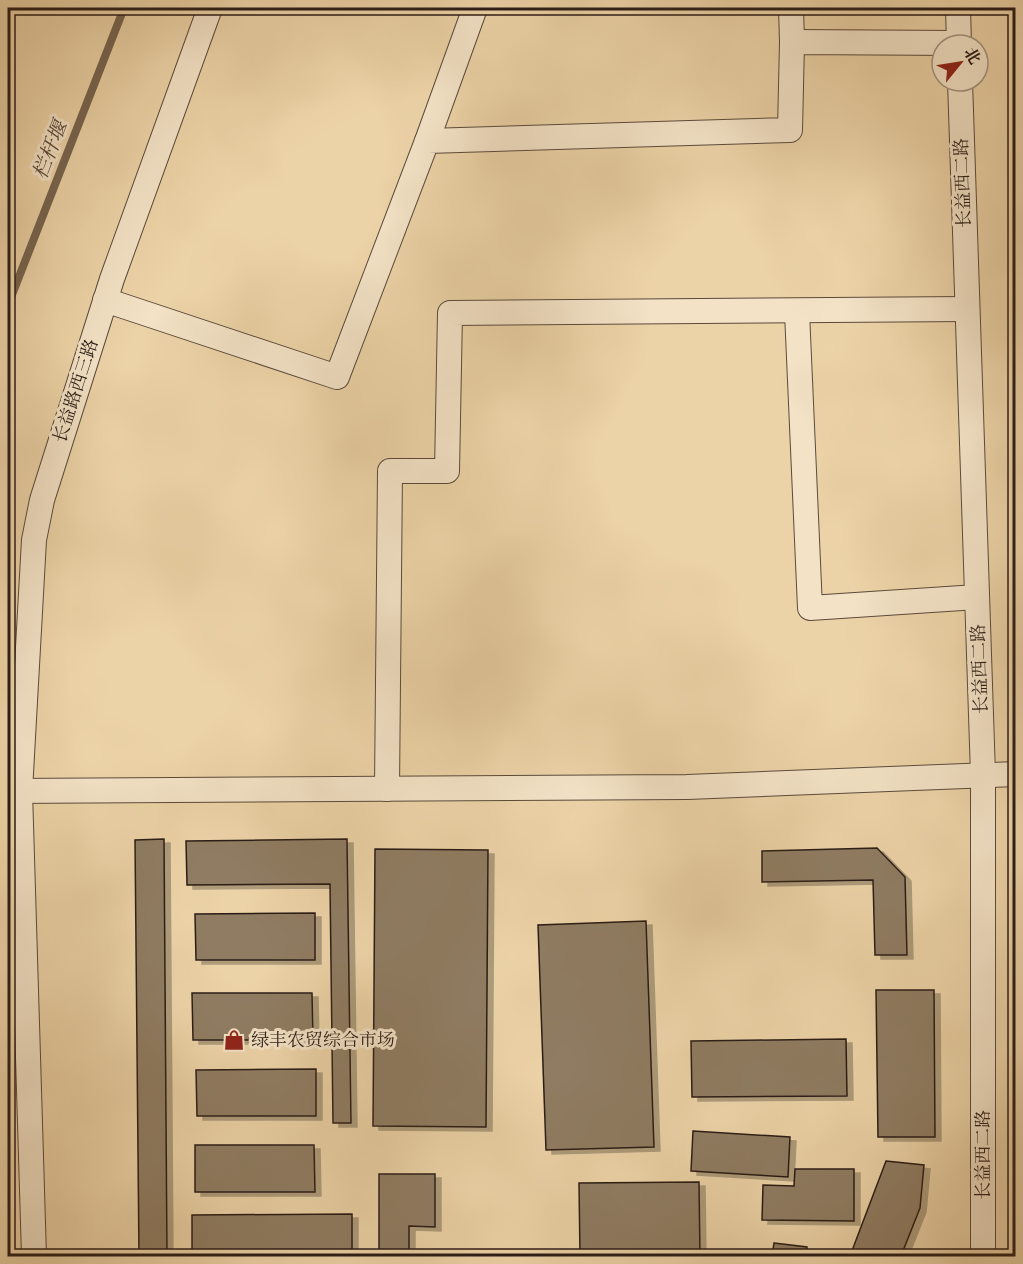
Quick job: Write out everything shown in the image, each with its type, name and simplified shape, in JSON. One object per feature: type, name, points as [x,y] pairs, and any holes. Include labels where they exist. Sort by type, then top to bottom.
[{"type":"street","name":"长益路西三路","points":[[34,1257],[14,791],[34,540],[42,500],[105,300],[210,8]]},
{"type":"street","points":[[105,300],[337,377],[475,8]]},
{"type":"street","points":[[427,141],[790,130],[791,8]]},
{"type":"street","points":[[958,8],[959,33]]},
{"type":"street","points":[[792,42],[930,44]]},
{"type":"street","name":"长益西二路","points":[[960,93],[983,775],[983,1257]]},
{"type":"street","points":[[387,789],[390,471],[447,471],[450,313],[967,309]]},
{"type":"street","points":[[797,312],[810,608],[977,597]]},
{"type":"street","points":[[14,791],[687,787],[1016,774]]},
{"type":"building","points":[[164,839],[167,1256],[139,1256],[135,840]]},
{"type":"building","points":[[347,839],[351,1123],[333,1123],[330,884],[187,885],[186,841]]},
{"type":"building","points":[[877,848],[905,877],[907,955],[875,955],[873,880],[762,882],[762,851]]},
{"type":"building","points":[[375,849],[488,850],[486,1127],[373,1126]]},
{"type":"building","points":[[315,913],[315,960],[196,960],[195,914]]},
{"type":"building","points":[[646,921],[654,1147],[546,1150],[538,925]]},
{"type":"building","points":[[876,990],[934,990],[935,1137],[878,1137]]},
{"type":"building","points":[[192,993],[312,993],[313,1040],[193,1040]]},
{"type":"building","points":[[846,1039],[847,1096],[692,1097],[691,1041]]},
{"type":"building","points":[[316,1069],[316,1116],[197,1116],[196,1070]]},
{"type":"building","points":[[693,1131],[790,1137],[788,1177],[691,1171]]},
{"type":"building","points":[[195,1145],[314,1145],[315,1192],[195,1192]]},
{"type":"building","points":[[886,1161],[924,1165],[920,1208],[901,1256],[850,1256]]},
{"type":"building","points":[[795,1169],[854,1169],[854,1221],[762,1220],[763,1185],[794,1186]]},
{"type":"building","points":[[379,1174],[435,1174],[435,1227],[409,1226],[409,1256],[379,1256]]},
{"type":"building","points":[[699,1182],[700,1256],[580,1256],[579,1183]]},
{"type":"building","points":[[352,1214],[352,1256],[192,1256],[192,1215]]},
{"type":"building","points":[[774,1243],[807,1247],[806,1256],[772,1256]]},
{"type":"waterway","name":"栏杆堰","points":[[8,305],[124,8]]},
{"type":"place","name":"绿丰农贸综合市场","points":[[234,1040]]}]
